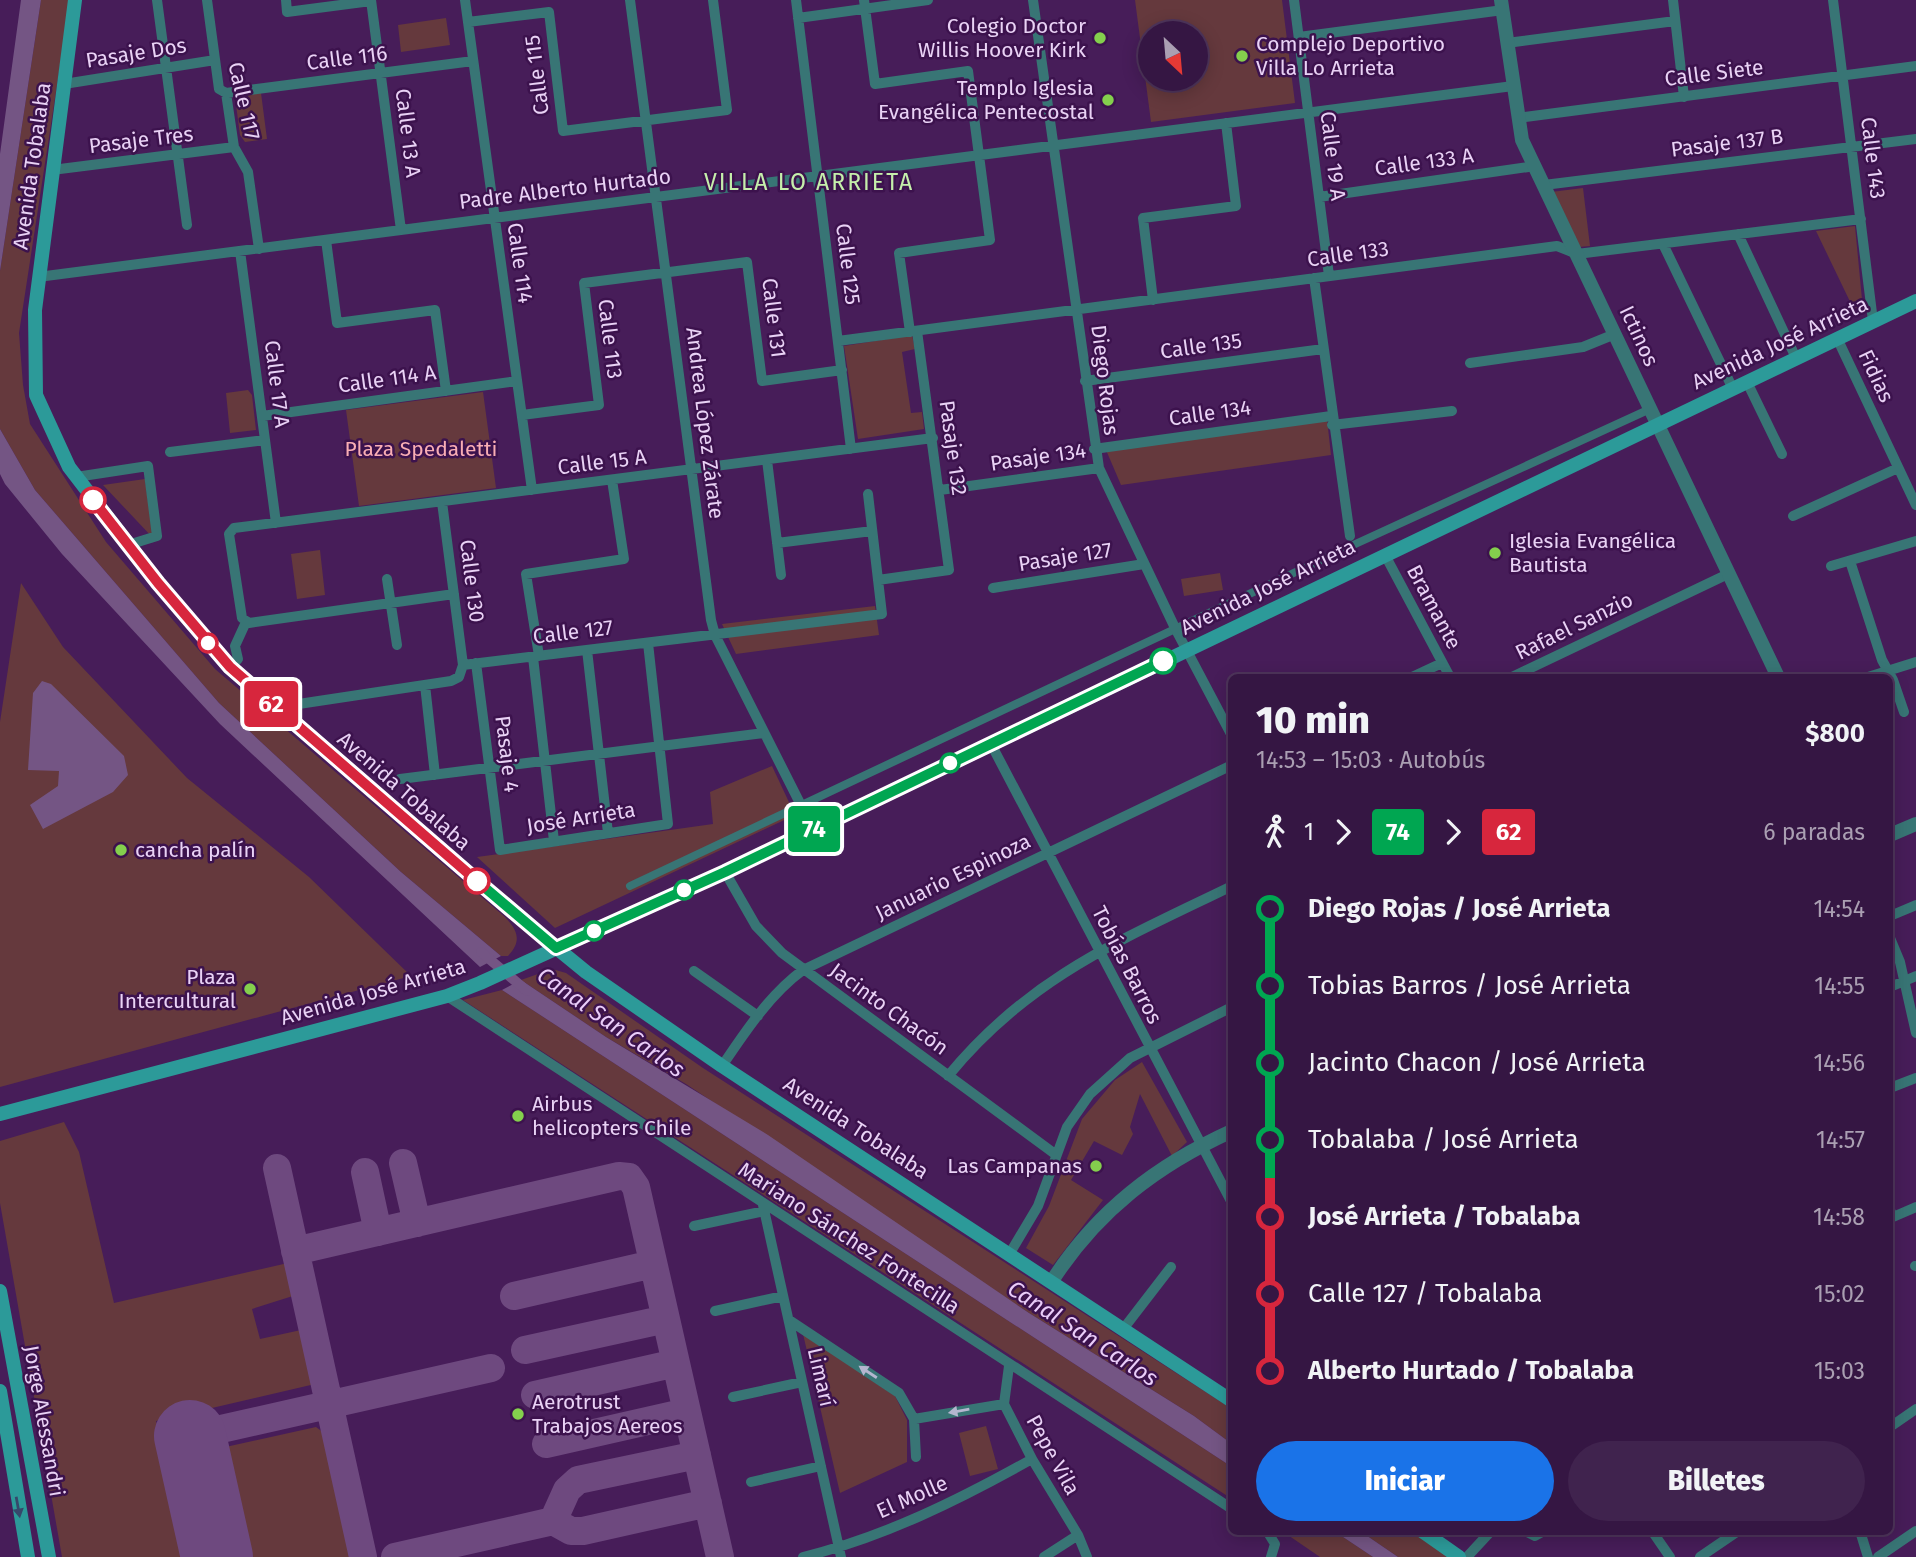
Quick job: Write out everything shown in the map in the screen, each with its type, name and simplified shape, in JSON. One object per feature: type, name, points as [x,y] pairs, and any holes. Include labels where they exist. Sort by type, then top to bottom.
[{"type":"main road","name":"Avenida Tobalaba","points":[[75,0],[38,277],[33,349],[36,395],[56,442],[76,477],[128,545],[230,667],[556,948],[723,1066],[1228,1398]]},
{"type":"main road","name":"Avenida José Arrieta","points":[[0,1114],[447,996],[480,983],[725,872],[1916,301]]},
{"type":"main road","name":"Jorge Alessandri","points":[[0,1291],[49,1557]]},
{"type":"main road","name":"Jorge Alessandri","points":[[0,1391],[28,1557]]},
{"type":"main road","points":[[1428,1535],[1459,1557]]},
{"type":"street","points":[[157,0],[187,225]]},
{"type":"street","name":"Calle 117","points":[[207,0],[219,89],[226,93],[234,147],[248,172],[259,248]]},
{"type":"street","points":[[286,0],[287,12],[371,0]]},
{"type":"street","name":"Calle 13 A","points":[[371,0],[401,230]]},
{"type":"street","name":"Calle 114","points":[[465,0],[532,490]]},
{"type":"street","name":"Andrea López Zárate","points":[[631,0],[715,635],[813,830]]},
{"type":"street","points":[[646,120],[727,110],[713,0]]},
{"type":"street","name":"Calle 125","points":[[796,0],[852,449]]},
{"type":"street","points":[[798,18],[864,4],[928,0]]},
{"type":"street","name":"Diego Rojas","points":[[1033,0],[1094,449],[1099,468],[1176,630],[1228,729]]},
{"type":"street","name":"Calle 19 A","points":[[1294,0],[1329,276]]},
{"type":"street","points":[[1673,0],[1684,97]]},
{"type":"street","name":"Calle 143","points":[[1833,0],[1874,321]]},
{"type":"street","points":[[864,4],[875,84],[968,71],[979,155]]},
{"type":"street","points":[[1299,37],[1502,5]]},
{"type":"street","name":"Ictinos","points":[[1502,5],[1522,140],[1777,674]]},
{"type":"street","name":"Calle 115","points":[[468,22],[549,12],[564,131],[646,120]]},
{"type":"street","points":[[1507,43],[1675,21]]},
{"type":"street","name":"Pasaje Dos","points":[[64,84],[215,60]]},
{"type":"street","name":"Calle 116","points":[[226,93],[473,61]]},
{"type":"street","name":"Calle Siete","points":[[1517,118],[1916,66]]},
{"type":"street","name":"Padre Alberto Hurtado","points":[[38,277],[1513,86]]},
{"type":"street","points":[[1153,299],[1143,218],[1236,206],[1226,123]]},
{"type":"street","name":"Pasaje 137 B","points":[[1544,185],[1916,139]]},
{"type":"street","name":"Pasaje Tres","points":[[52,170],[234,147]]},
{"type":"street","name":"Pasaje 132","points":[[878,580],[949,570],[933,438],[899,253],[990,240],[979,155]]},
{"type":"street","name":"Calle 133 A","points":[[1319,197],[1535,166]]},
{"type":"street","name":"Calle 133","points":[[838,341],[1557,246],[1577,254],[1861,219]]},
{"type":"street","points":[[1738,234],[1796,358]]},
{"type":"street","points":[[326,240],[337,323],[435,310],[446,391]]},
{"type":"street","points":[[1663,244],[1732,388]]},
{"type":"street","name":"Calle 17 A","points":[[240,251],[276,523]]},
{"type":"street","name":"Calle 131","points":[[666,272],[747,262],[762,381],[842,370]]},
{"type":"street","name":"Calle 113","points":[[522,415],[599,405],[584,283],[666,272]]},
{"type":"street","points":[[1314,278],[1331,420],[1350,541]]},
{"type":"street","points":[[1470,363],[1583,347],[1615,334]]},
{"type":"street","name":"Fidias","points":[[1837,338],[1916,505]]},
{"type":"street","name":"Calle 135","points":[[1085,381],[1322,349]]},
{"type":"street","name":"Calle 114 A","points":[[262,416],[517,381]]},
{"type":"street","points":[[1747,382],[1782,454]]},
{"type":"street","points":[[631,887],[1176,630],[1350,541],[1650,409]]},
{"type":"street","name":"Calle 134","points":[[1094,449],[1331,420],[1452,411]]},
{"type":"street","name":"Calle 15 A","points":[[246,622],[242,618],[229,534],[234,528],[933,438]]},
{"type":"street","points":[[170,452],[265,440]]},
{"type":"street","points":[[767,460],[781,575]]},
{"type":"street","points":[[76,477],[148,466],[157,536],[128,545]]},
{"type":"street","name":"Pasaje 134","points":[[940,490],[1099,468]]},
{"type":"street","points":[[1793,516],[1898,468]]},
{"type":"street","points":[[554,841],[526,574],[624,559],[612,480]]},
{"type":"street","points":[[867,494],[878,580]]},
{"type":"street","name":"Calle 130","points":[[442,502],[463,665]]},
{"type":"street","points":[[777,543],[872,531]]},
{"type":"street","points":[[1830,566],[1916,541]]},
{"type":"street","name":"Bramante","points":[[1385,555],[1448,674]]},
{"type":"street","points":[[1850,561],[1890,674]]},
{"type":"street","name":"Pasaje 127","points":[[993,588],[1144,564]]},
{"type":"street","name":"Rafael Sanzio","points":[[1518,674],[1728,574]]},
{"type":"street","points":[[387,579],[397,645]]},
{"type":"street","name":"Calle 127","points":[[283,715],[292,705],[452,681],[459,677],[463,665],[882,614],[878,580]]},
{"type":"street","points":[[230,667],[238,659],[235,646],[246,622],[454,594]]},
{"type":"street","points":[[648,643],[660,746]]},
{"type":"street","points":[[587,650],[608,833]]},
{"type":"street","points":[[1877,674],[1916,662]]},
{"type":"street","name":"Pasaje 4","points":[[476,663],[500,850]]},
{"type":"street","points":[[1418,674],[1442,663]]},
{"type":"street","points":[[1893,683],[1904,712]]},
{"type":"street","points":[[425,685],[435,775]]},
{"type":"street","points":[[400,779],[764,733]]},
{"type":"street","name":"Tobías Barros","points":[[991,744],[1228,1196]]},
{"type":"street","name":"José Arrieta","points":[[500,850],[668,824],[660,746]]},
{"type":"street","name":"Januario Espinoza","points":[[723,1066],[758,1016],[787,983],[803,970],[1228,767]]},
{"type":"street","points":[[1893,834],[1916,824]]},
{"type":"street","name":"Jacinto Chacón","points":[[725,872],[756,926],[803,970],[1055,1154]]},
{"type":"street","points":[[948,1076],[982,1037],[1020,1002],[1098,950],[1228,888]]},
{"type":"street","points":[[1893,915],[1916,905]]},
{"type":"street","points":[[1893,947],[1916,1033]]},
{"type":"street","points":[[694,971],[758,1016]]},
{"type":"street","points":[[1893,985],[1916,976]]},
{"type":"street","name":"Mariano Sánchez Fontecilla","points":[[447,996],[764,1208],[1228,1506]]},
{"type":"street","points":[[1010,1253],[1038,1206],[1055,1154],[1072,1119],[1090,1094],[1116,1069],[1148,1047],[1228,1009]]},
{"type":"street","points":[[1893,1087],[1916,1078]]},
{"type":"street","points":[[1052,1281],[1081,1240],[1111,1208],[1152,1174],[1228,1132]]},
{"type":"street","points":[[1893,1217],[1916,1207]]},
{"type":"street","points":[[694,1226],[764,1208]]},
{"type":"street","name":"Limarí","points":[[764,1208],[840,1552]]},
{"type":"street","points":[[1124,1328],[1171,1266]]},
{"type":"street","points":[[715,1311],[783,1296]]},
{"type":"street","points":[[789,1320],[899,1393],[914,1419],[916,1457]]},
{"type":"street","name":"Pepe Vila","points":[[1009,1366],[1004,1404],[1031,1459],[1078,1535],[1087,1557]]},
{"type":"street","points":[[733,1397],[802,1381]]},
{"type":"street","points":[[914,1419],[1004,1404]]},
{"type":"street","points":[[1893,1425],[1916,1409]]},
{"type":"street","name":"El Molle","points":[[803,1557],[840,1552],[933,1510],[1031,1459]]},
{"type":"street","points":[[751,1482],[821,1466]]},
{"type":"street","points":[[1878,1557],[1916,1531]]},
{"type":"street","points":[[1044,1557],[1078,1535]]},
{"type":"street","points":[[1269,1535],[1275,1544],[1271,1557]]},
{"type":"street","points":[[1467,1557],[1487,1535]]},
{"type":"street","points":[[1655,1535],[1670,1557]]},
{"type":"street","points":[[1700,1557],[1732,1535]]},
{"type":"street","points":[[1861,1535],[1868,1557]]},
{"type":"green space","points":[[41,0],[70,0],[19,333],[23,385],[30,424],[106,542],[215,669],[505,917],[517,936],[515,946],[508,956],[501,956],[401,872],[219,703],[35,490],[0,429],[0,271]]},
{"type":"green space","name":"Complejo Deportivo Villa Lo Arrieta","points":[[1135,0],[1282,0],[1295,103],[1151,122],[1147,91],[1208,91],[1208,21],[1138,23]]},
{"type":"green space","points":[[446,18],[450,45],[401,52],[398,25]]},
{"type":"green space","points":[[261,93],[267,139],[245,142],[240,135],[235,97]]},
{"type":"green space","points":[[1583,188],[1590,246],[1579,247],[1551,192]]},
{"type":"green space","points":[[1855,226],[1863,310],[1856,314],[1816,231]]},
{"type":"green space","points":[[912,335],[915,349],[902,352],[911,413],[922,412],[924,429],[858,439],[844,346]]},
{"type":"green space","points":[[248,390],[252,395],[256,430],[230,433],[226,393]]},
{"type":"green space","name":"Plaza Spedaletti","points":[[483,392],[496,488],[359,506],[346,410]]},
{"type":"green space","points":[[1327,419],[1331,455],[1121,485],[1106,450]]},
{"type":"green space","points":[[145,479],[153,538],[103,485]]},
{"type":"green space","points":[[320,550],[325,595],[297,599],[291,554]]},
{"type":"green space","points":[[1220,573],[1223,590],[1184,596],[1181,579]]},
{"type":"green space","points":[[21,583],[63,647],[187,778],[309,877],[411,976],[0,1087],[0,722]]},
{"type":"green space","points":[[875,606],[879,635],[736,654],[722,624]]},
{"type":"green space","points":[[772,766],[795,815],[555,928],[477,857],[713,824],[710,792]]},
{"type":"green space","points":[[552,969],[566,973],[703,1068],[1228,1406],[1228,1441],[1194,1416],[1029,1313],[686,1084],[606,1037],[521,980]]},
{"type":"green space","points":[[502,990],[1228,1464],[1228,1496],[463,1000]]},
{"type":"green space","points":[[1142,1062],[1187,1142],[1172,1156],[1140,1094],[1130,1127],[1133,1134],[1122,1155],[1094,1141],[1071,1180],[1103,1200],[1053,1265],[1026,1248],[1049,1206],[1082,1119],[1115,1080]]},
{"type":"green space","points":[[64,1122],[79,1152],[114,1303],[288,1263],[296,1295],[252,1309],[260,1339],[301,1330],[315,1384],[156,1421],[187,1557],[62,1557],[0,1203],[0,1141]]},
{"type":"green space","points":[[803,1334],[895,1396],[907,1420],[907,1462],[840,1493]]},
{"type":"green space","points":[[986,1426],[998,1469],[970,1476],[959,1433]]},
{"type":"green space","points":[[316,1427],[324,1433],[352,1557],[237,1557],[215,1458],[221,1448]]},
{"type":"green space","points":[[1288,1535],[1340,1535],[1373,1557],[1320,1557]]},
{"type":"green space","points":[[1366,1535],[1419,1535],[1450,1557],[1398,1557]]},
{"type":"shaded area","points":[[21,0],[41,0],[0,271],[0,154]]},
{"type":"shaded area","points":[[0,429],[35,490],[219,703],[401,872],[501,956],[480,967],[220,724],[62,554],[5,484],[0,474]]},
{"type":"shaded area","points":[[42,681],[51,684],[124,756],[128,775],[113,792],[43,829],[30,805],[58,786],[59,771],[28,770],[33,693]]},
{"type":"shaded area","points":[[521,980],[606,1037],[768,1135],[1029,1313],[1194,1416],[1228,1441],[1228,1464],[502,990]]},
{"type":"shaded area","points":[[1340,1535],[1366,1535],[1398,1557],[1373,1557]]},
{"type":"waterway","name":"Canal San Carlos","points":[[481,952],[527,991]]},
{"type":"taxiway","points":[[403,1163],[417,1223]]},
{"type":"taxiway","points":[[277,1168],[363,1557]]},
{"type":"taxiway","points":[[365,1172],[378,1232]]},
{"type":"taxiway","points":[[295,1251],[619,1176],[629,1177],[636,1187],[720,1557]]},
{"type":"taxiway","points":[[514,1296],[653,1264]]},
{"type":"taxiway","points":[[525,1350],[666,1319]]},
{"type":"taxiway","points":[[535,1395],[676,1363]]},
{"type":"taxiway","points":[[190,1436],[491,1368]]},
{"type":"taxiway","points":[[546,1444],[687,1412]]},
{"type":"taxiway","points":[[553,1521],[567,1490],[578,1480],[697,1455]]},
{"type":"taxiway","points":[[395,1557],[553,1521],[571,1531],[583,1531],[708,1503]]},
{"type":"runway","points":[[190,1436],[217,1557]]},
{"type":"bus line","name":"62","points":[[93,500],[158,583],[230,667],[477,881]]},
{"type":"bus line","name":"74","points":[[477,881],[556,948],[725,872],[1163,661]]},
{"type":"place","name":"Colegio Doctor Willis Hoover Kirk","points":[[1100,38]]},
{"type":"place","name":"Complejo Deportivo Villa Lo Arrieta","points":[[1242,56]]},
{"type":"place","name":"Templo Iglesia Evangélica Pentecostal","points":[[1108,100]]},
{"type":"place","name":"Iglesia Evangélica Bautista","points":[[1495,553]]},
{"type":"place","name":"cancha palín","points":[[121,850]]},
{"type":"place","name":"Plaza Intercultural","points":[[250,989]]},
{"type":"place","name":"Airbus helicopters Chile","points":[[518,1116]]},
{"type":"place","name":"Las Campanas","points":[[1096,1166]]},
{"type":"place","name":"Aerotrust Trabajos Aereos","points":[[518,1414]]},
{"type":"district","name":"VILLA LO ARRIETA","points":[[809,182]]}]
